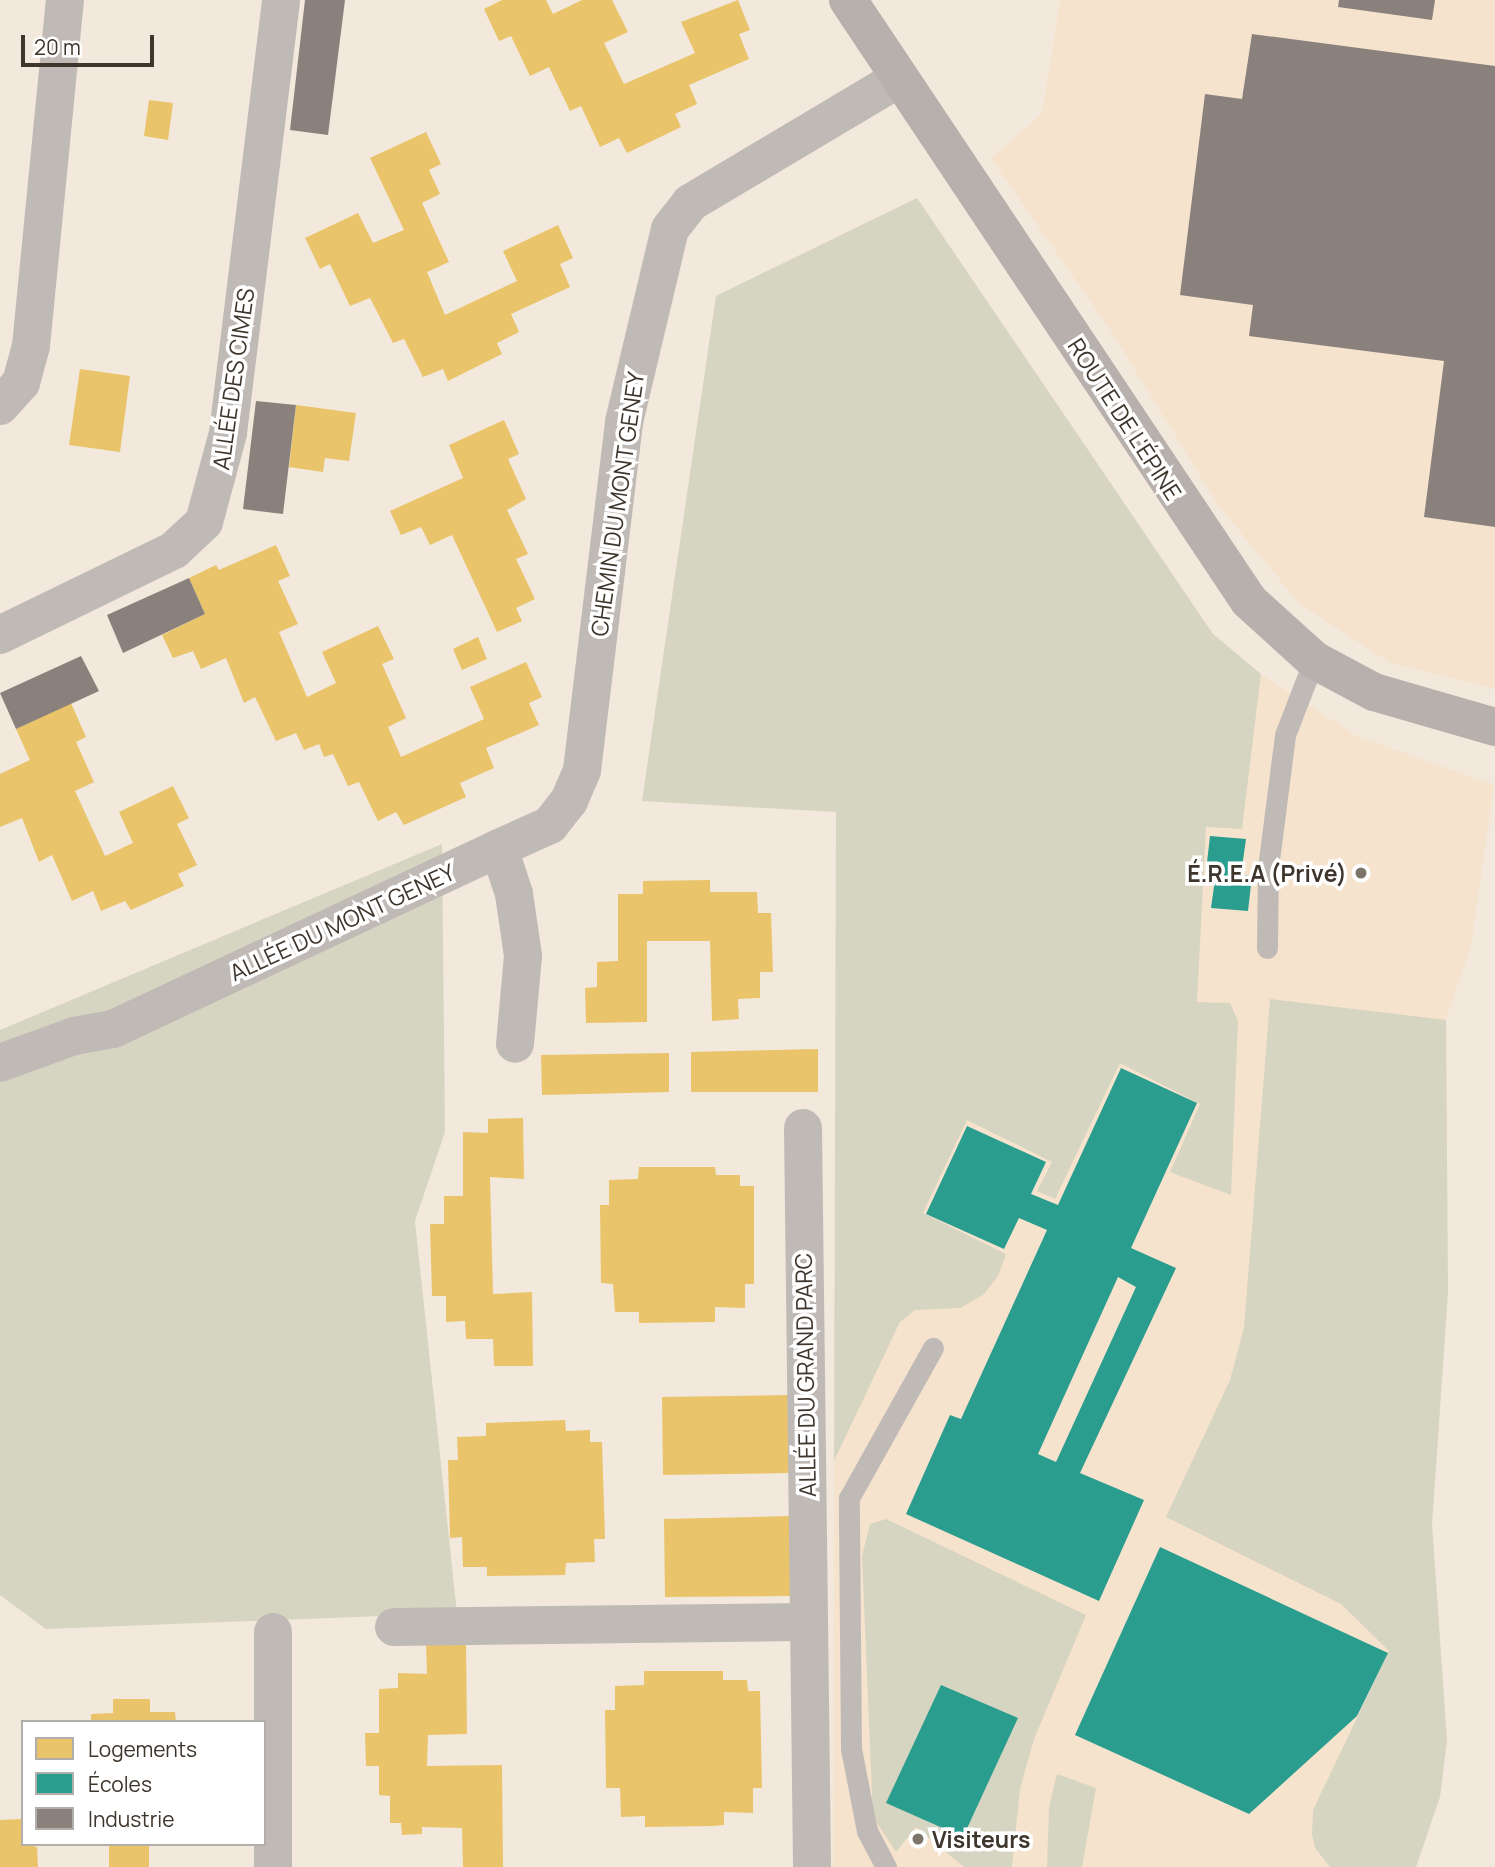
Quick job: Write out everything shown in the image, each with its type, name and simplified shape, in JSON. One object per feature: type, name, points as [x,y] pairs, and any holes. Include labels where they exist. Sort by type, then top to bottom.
[{"type":"street","points":[[0,406],[21,383],[31,346],[65,0]]},
{"type":"street","name":"ALLÉE DES CIMES","points":[[0,635],[174,550],[204,522],[228,433],[281,0]]},
{"type":"street","name":"ROUTE DE L'ÉPINE","points":[[848,0],[1204,538],[1249,601],[1314,660],[1374,692],[1495,727]]},
{"type":"street","name":"CHEMIN DU MONT GENEY","points":[[499,848],[550,825],[569,801],[582,770],[624,422],[670,229],[690,203],[900,78]]},
{"type":"street","points":[[499,848],[514,894],[523,956],[515,1044]]},
{"type":"street","name":"ALLÉE DU MONT GENEY","points":[[0,1063],[74,1036],[113,1029],[499,848]]},
{"type":"street","name":"ALLÉE DU GRAND PARC","points":[[803,1128],[812,1867]]},
{"type":"street","points":[[394,1627],[808,1622]]},
{"type":"street","points":[[273,1632],[273,1867]]},
{"type":"lane","points":[[1267,948],[1268,868],[1285,735],[1314,660]]},
{"type":"lane","points":[[886,1867],[866,1832],[851,1749],[849,1498],[933,1348]]},
{"type":"shaded area","points":[[1060,0],[1495,0],[1495,689],[1390,663],[1300,604],[1218,505],[1113,334],[991,158],[1042,114]]},
{"type":"shaded area","points":[[917,198],[1213,634],[1261,674],[1357,736],[1494,785],[1471,946],[1446,1020],[1448,1293],[1432,1524],[1447,1740],[1440,1797],[1416,1867],[833,1867],[836,812],[642,801],[716,296]]},
{"type":"green space","points":[[917,198],[1213,634],[1261,674],[1242,829],[1206,827],[1197,1002],[1230,1003],[1238,1021],[1231,1195],[1170,1172],[1200,1104],[1120,1063],[1055,1199],[1037,1191],[1052,1162],[967,1120],[923,1213],[1006,1254],[998,1276],[983,1295],[960,1308],[915,1310],[900,1322],[834,1461],[836,812],[642,801],[716,296]]},
{"type":"green space","points":[[442,844],[445,1132],[415,1221],[457,1613],[46,1629],[0,1595],[0,1030]]},
{"type":"green space","points":[[1270,999],[1446,1020],[1448,1293],[1432,1524],[1447,1740],[1440,1797],[1416,1867],[1330,1867],[1315,1848],[1312,1834],[1313,1810],[1389,1651],[1341,1604],[1166,1517],[1230,1380],[1244,1328]]},
{"type":"green space","points":[[886,1519],[1086,1615],[1034,1739],[1020,1789],[1012,1867],[964,1867],[916,1827],[896,1852],[873,1817],[862,1556],[870,1524]]},
{"type":"green space","points":[[1057,1774],[1096,1788],[1082,1867],[1047,1867],[1049,1807]]},
{"type":"building: Logements","points":[[502,0],[546,0],[553,14],[582,0],[612,0],[628,32],[604,43],[624,84],[695,53],[681,22],[738,0],[750,30],[739,34],[749,59],[689,85],[697,104],[675,114],[681,127],[627,153],[619,138],[600,147],[581,106],[570,111],[549,67],[530,76],[511,36],[499,41],[484,9]]},
{"type":"building: Logements","points":[[149,100],[173,103],[168,140],[144,136]]},
{"type":"building: Logements","points":[[426,132],[441,164],[429,170],[440,194],[422,203],[449,262],[427,272],[445,315],[517,281],[503,251],[558,225],[573,258],[560,264],[570,287],[511,314],[519,332],[497,343],[502,354],[448,381],[443,369],[423,377],[404,339],[393,343],[370,298],[350,306],[330,264],[320,269],[305,238],[358,213],[373,243],[404,230],[370,158]]},
{"type":"building: Logements","points":[[80,369],[130,376],[120,452],[69,445]]},
{"type":"building: Logements","points":[[296,405],[356,413],[349,461],[325,458],[323,472],[289,467]]},
{"type":"building: Logements","points":[[504,420],[519,454],[508,459],[526,499],[507,510],[528,554],[516,559],[535,599],[516,608],[522,621],[497,632],[452,535],[430,545],[421,527],[401,535],[390,511],[463,478],[449,445]]},
{"type":"building: Logements","points":[[276,545],[290,576],[278,581],[298,624],[279,632],[307,697],[336,683],[322,652],[378,626],[394,659],[382,664],[406,718],[388,727],[401,757],[484,719],[470,687],[526,662],[542,697],[529,703],[539,725],[486,748],[494,768],[460,783],[466,797],[404,825],[396,812],[378,821],[359,782],[348,786],[333,754],[324,757],[319,744],[304,750],[296,733],[276,741],[255,697],[244,703],[226,658],[201,669],[193,651],[173,658],[162,635],[205,614],[189,578],[216,565],[219,570]]},
{"type":"building: Logements","points":[[478,637],[487,659],[462,670],[453,649]]},
{"type":"building: Logements","points":[[71,703],[86,737],[76,742],[94,782],[75,791],[105,856],[133,843],[119,812],[173,786],[189,818],[177,824],[197,865],[178,874],[184,886],[131,910],[125,901],[101,911],[93,891],[72,901],[52,855],[39,862],[22,818],[0,827],[0,774],[30,760],[16,729]]},
{"type":"building: Logements","points":[[710,880],[710,892],[757,892],[758,913],[771,913],[773,972],[760,972],[760,998],[738,999],[739,1019],[712,1021],[710,941],[647,941],[647,1022],[586,1023],[585,988],[597,987],[597,962],[618,961],[618,894],[643,894],[643,881]]},
{"type":"building: Logements","points":[[818,1049],[818,1092],[691,1092],[691,1052]]},
{"type":"building: Logements","points":[[669,1053],[669,1092],[542,1095],[541,1055]]},
{"type":"building: Logements","points":[[523,1118],[524,1179],[490,1177],[493,1294],[532,1292],[533,1366],[494,1366],[493,1339],[466,1339],[465,1321],[446,1322],[446,1296],[432,1296],[430,1224],[444,1224],[444,1196],[463,1196],[463,1132],[488,1133],[488,1119]]},
{"type":"building: Logements","points":[[639,1167],[715,1167],[716,1175],[740,1175],[740,1186],[754,1186],[754,1284],[745,1284],[745,1308],[715,1307],[715,1322],[639,1323],[639,1312],[615,1312],[613,1284],[601,1283],[600,1205],[609,1205],[609,1180],[638,1179]]},
{"type":"building: Logements","points":[[789,1395],[790,1473],[663,1475],[662,1397]]},
{"type":"building: Logements","points":[[565,1420],[566,1431],[590,1430],[590,1442],[602,1442],[605,1539],[594,1539],[595,1562],[566,1563],[565,1575],[487,1576],[487,1567],[463,1567],[462,1537],[450,1538],[448,1460],[458,1460],[457,1437],[486,1436],[486,1423]]},
{"type":"building: Logements","points":[[791,1516],[792,1596],[665,1597],[664,1519]]},
{"type":"building: Logements","points":[[466,1641],[467,1734],[428,1735],[427,1766],[502,1765],[503,1867],[463,1867],[462,1828],[422,1827],[422,1834],[402,1835],[401,1823],[390,1823],[390,1796],[379,1795],[379,1766],[366,1766],[365,1733],[379,1733],[379,1689],[398,1688],[398,1673],[427,1674],[426,1643]]},
{"type":"building: Logements","points":[[644,1671],[723,1671],[723,1680],[747,1680],[748,1691],[760,1691],[762,1788],[753,1788],[753,1813],[724,1812],[724,1825],[713,1826],[645,1827],[645,1816],[621,1817],[620,1788],[606,1788],[605,1710],[615,1710],[615,1686],[644,1685]]},
{"type":"building: Logements","points":[[113,1699],[150,1699],[150,1712],[175,1712],[176,1720],[91,1720],[91,1714],[113,1713]]},
{"type":"building: Logements","points":[[21,1819],[21,1846],[37,1847],[38,1867],[0,1867],[0,1820]]},
{"type":"building: Logements","points":[[109,1846],[149,1846],[149,1867],[109,1867]]},
{"type":"building: Écoles","points":[[1210,836],[1246,839],[1241,875],[1252,876],[1248,911],[1211,908],[1216,872],[1206,871]]},
{"type":"building: Écoles","points":[[1121,1068],[1197,1103],[1131,1248],[1176,1268],[1080,1473],[1144,1500],[1099,1601],[906,1514],[950,1415],[961,1419],[1047,1230],[1019,1218],[1004,1249],[926,1214],[967,1126],[1046,1162],[1031,1194],[1058,1205]],"holes":[[[1118,1277],[1136,1287],[1056,1462],[1038,1454]]]},
{"type":"building: Écoles","points":[[1160,1547],[1388,1653],[1357,1716],[1249,1814],[1075,1735]]},
{"type":"building: Écoles","points":[[941,1685],[1018,1718],[963,1837],[886,1803]]},
{"type":"building: Industrie","points":[[305,0],[345,0],[328,135],[290,130]]},
{"type":"building: Industrie","points":[[1339,0],[1435,0],[1432,20],[1338,7]]},
{"type":"building: Industrie","points":[[1252,34],[1495,66],[1495,527],[1424,517],[1444,361],[1249,336],[1253,305],[1180,295],[1205,94],[1242,99]]},
{"type":"building: Industrie","points":[[256,401],[296,405],[283,514],[243,509]]},
{"type":"building: Industrie","points":[[189,578],[205,614],[123,653],[107,615]]},
{"type":"building: Industrie","points":[[81,656],[99,691],[16,729],[0,693]]},
{"type":"place","name":"É.R.E.A (Privé)","points":[[1361,873]]},
{"type":"place","name":"Visiteurs","points":[[918,1839]]}]
